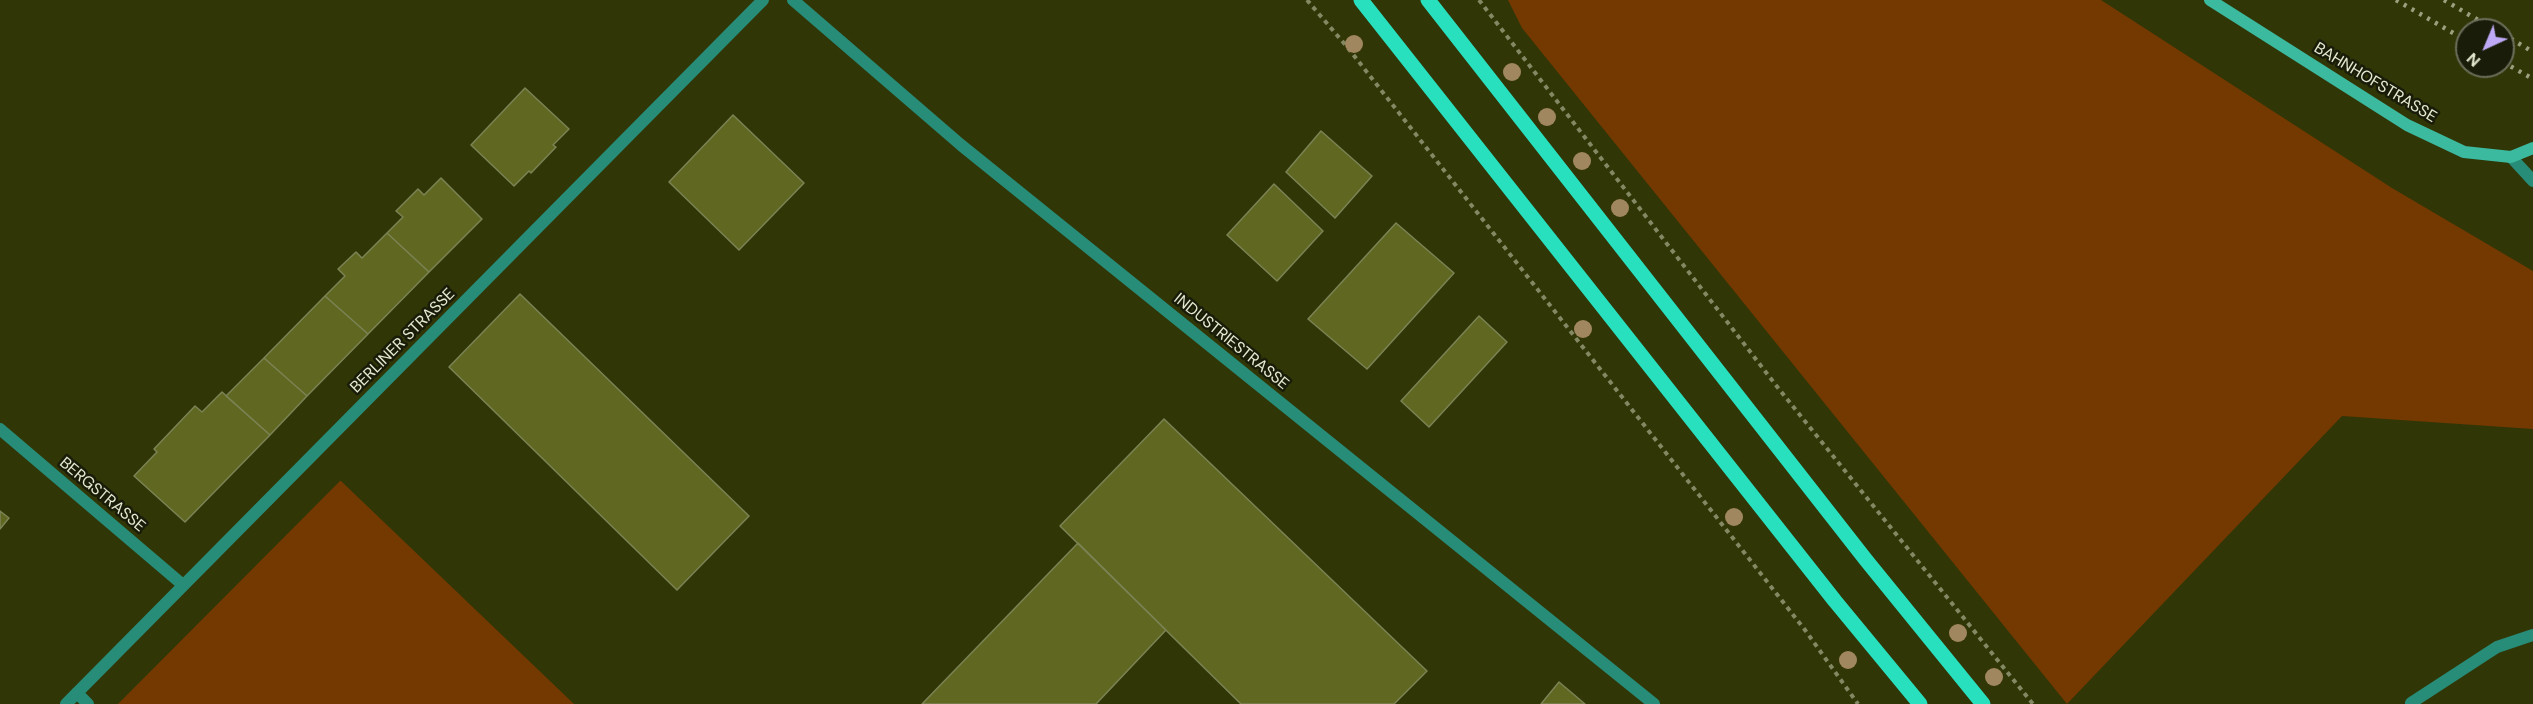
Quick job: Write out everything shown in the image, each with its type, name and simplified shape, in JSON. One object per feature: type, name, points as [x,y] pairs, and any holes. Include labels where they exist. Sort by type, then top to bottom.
[{"type":"main road","points":[[1361,0],[1835,601],[1920,704]]},
{"type":"main road","points":[[1428,0],[1851,541],[1983,704]]},
{"type":"street","name":"BERLINER STRASSE","points":[[66,704],[763,0]]},
{"type":"street","name":"INDUSTRIESTRASSE","points":[[793,0],[961,145],[1654,704]]},
{"type":"street","name":"BAHNHOFSTRASSE","points":[[2210,0],[2407,124],[2464,152],[2511,157],[2533,148]]},
{"type":"street","points":[[2511,157],[2533,181]]},
{"type":"street","name":"BERGSTRASSE","points":[[0,429],[183,585]]},
{"type":"street","points":[[2412,703],[2497,647],[2533,635]]},
{"type":"street","points":[[77,693],[88,704]]},
{"type":"path","points":[[1307,0],[1348,48],[1805,630],[1858,704]]},
{"type":"path","points":[[1479,0],[1774,384],[2033,704]]},
{"type":"shaded area","points":[[1508,0],[2101,0],[2392,188],[2533,271],[2533,429],[2342,416],[2067,704],[1522,28]]},
{"type":"shaded area","points":[[341,481],[574,704],[118,704]]},
{"type":"building","points":[[525,88],[569,129],[553,145],[556,147],[531,173],[529,171],[514,186],[471,145]]},
{"type":"building","points":[[733,115],[804,183],[739,250],[669,182]]},
{"type":"building","points":[[1321,131],[1372,176],[1335,218],[1286,172]]},
{"type":"building","points":[[441,178],[482,219],[429,272],[387,233],[403,217],[396,211],[418,189],[424,195]]},
{"type":"building","points":[[1274,184],[1323,231],[1277,281],[1227,235]]},
{"type":"building","points":[[1396,223],[1454,273],[1367,369],[1308,319]]},
{"type":"building","points":[[387,233],[429,272],[368,334],[325,296],[345,276],[338,269],[356,252],[362,258]]},
{"type":"building","points":[[520,294],[749,516],[677,590],[449,367]]},
{"type":"building","points":[[325,296],[368,334],[307,396],[264,358]]},
{"type":"building","points":[[1479,316],[1507,342],[1429,427],[1401,401]]},
{"type":"building","points":[[264,358],[307,396],[270,435],[226,396]]},
{"type":"building","points":[[222,392],[270,435],[185,522],[134,476],[157,452],[154,449],[195,406],[202,412]]},
{"type":"building","points":[[1164,419],[1427,671],[1394,704],[1241,704],[1060,526]]},
{"type":"building","points":[[0,511],[9,518],[0,529]]},
{"type":"building","points":[[1078,543],[1166,630],[1096,704],[922,704]]},
{"type":"building","points":[[1559,682],[1585,704],[1541,704]]},
{"type":"railway","points":[[2396,0],[2455,34]]},
{"type":"railway","points":[[2444,0],[2475,18]]},
{"type":"railway","points":[[2515,41],[2533,52]]},
{"type":"railway","points":[[2515,69],[2533,79]]}]
